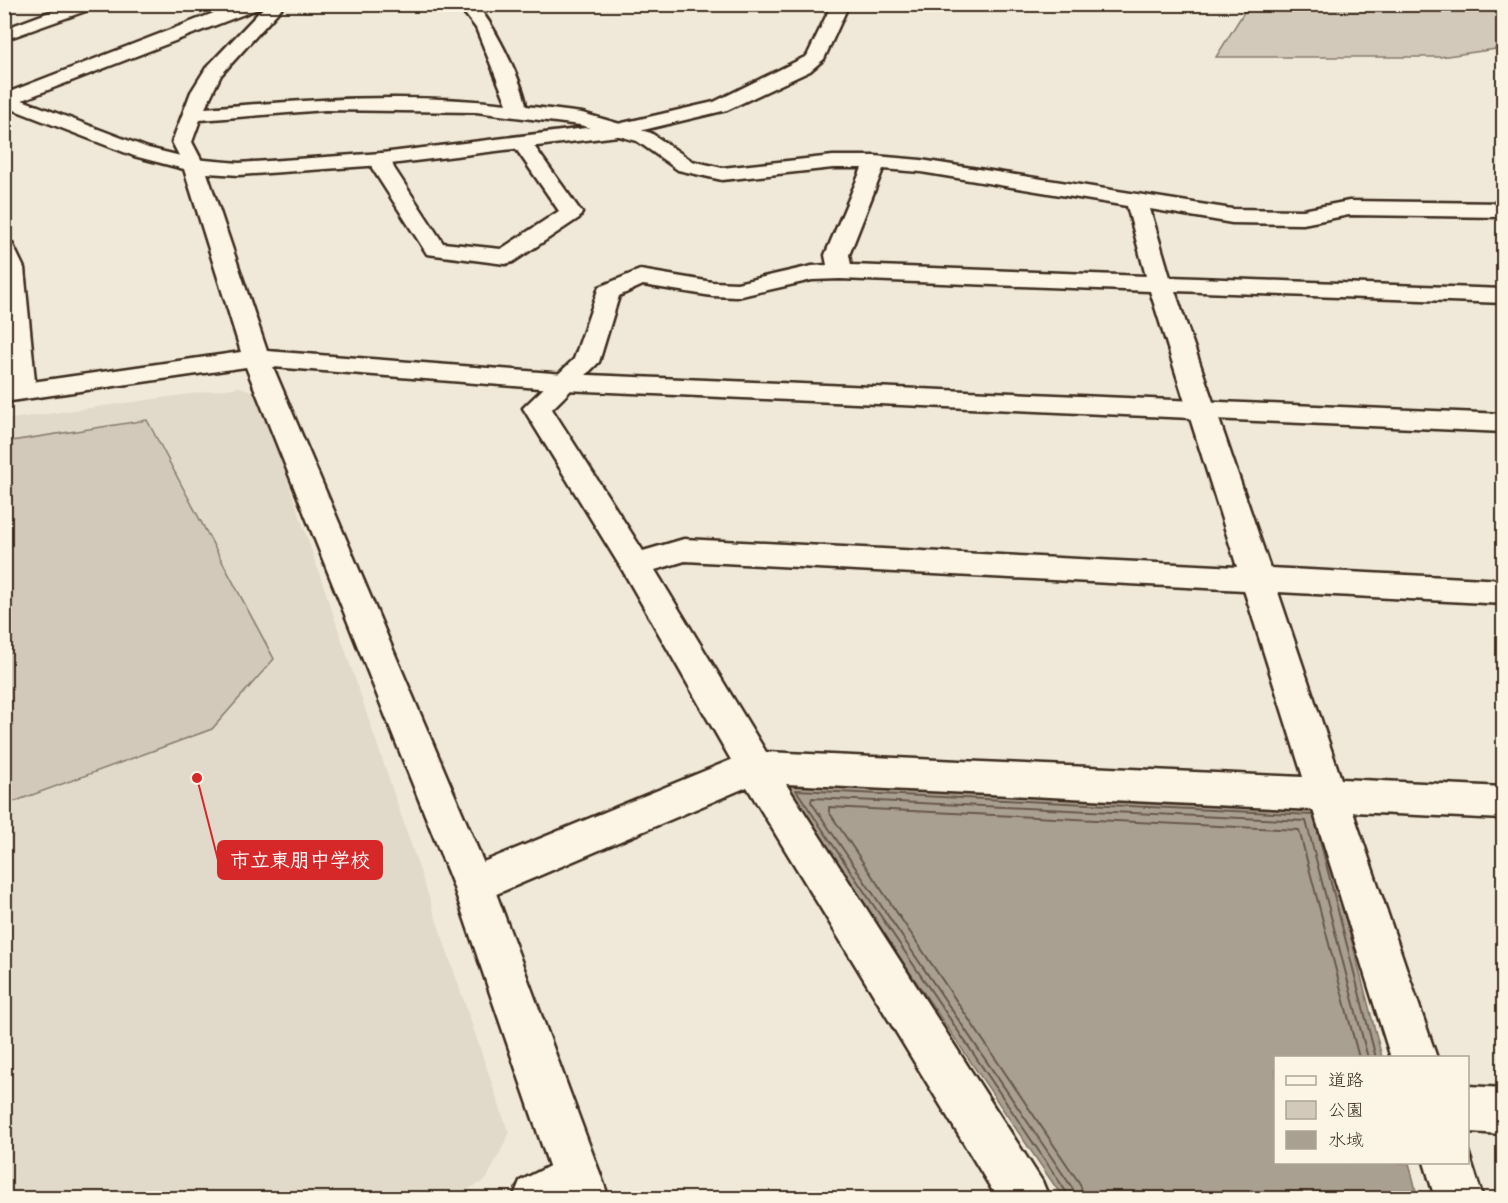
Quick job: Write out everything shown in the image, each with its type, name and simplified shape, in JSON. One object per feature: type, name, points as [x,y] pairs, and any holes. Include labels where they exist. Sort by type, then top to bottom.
[{"type":"street","points":[[4,35],[88,4]]},
{"type":"street","points":[[5,100],[254,4]]},
{"type":"street","points":[[277,4],[213,72],[191,115],[182,142],[201,184],[256,358],[473,885],[566,1191]]},
{"type":"street","points":[[460,4],[472,11],[480,21],[517,104],[516,110]]},
{"type":"street","points":[[5,100],[141,152],[193,165],[239,169],[382,159],[522,143],[618,130],[720,106],[803,67],[815,59],[841,4]]},
{"type":"street","points":[[191,115],[325,104],[413,103],[476,106],[582,119],[644,137],[685,166],[722,174],[833,162],[875,162],[921,166],[1137,203],[1232,216],[1288,218],[1349,208],[1503,210]]},
{"type":"street","points":[[382,159],[383,168],[435,249],[505,258],[571,213],[522,143]]},
{"type":"street","points":[[840,272],[837,255],[875,162]]},
{"type":"street","points":[[1137,203],[1160,283],[1413,1056]]},
{"type":"street","points":[[7,262],[14,392],[256,358],[565,382],[1503,423]]},
{"type":"street","points":[[1024,1198],[755,767],[635,565],[537,408],[586,362],[608,292],[640,277],[711,289],[737,290],[812,273],[840,272],[1503,296]]},
{"type":"street","points":[[635,565],[684,550],[1503,592]]},
{"type":"street","points":[[473,885],[755,767],[1503,803]]},
{"type":"street","points":[[1469,1109],[1503,1112]]},
{"type":"street","points":[[1449,1164],[1459,1198]]},
{"type":"shaded area","points":[[240,387],[254,392],[268,422],[509,1134],[486,1180],[451,1198],[5,1198],[4,420]]},
{"type":"green space","points":[[1272,4],[1503,5],[1503,48],[1440,57],[1216,57],[1244,12]]},
{"type":"green space","points":[[147,420],[274,659],[212,729],[5,805],[5,442]]},
{"type":"water","points":[[781,782],[1317,808],[1382,1056],[1274,1056],[1274,1164],[1409,1164],[1418,1198],[1063,1198]]},
{"type":"place","name":"市立東朋中学校","points":[[197,778]]}]
